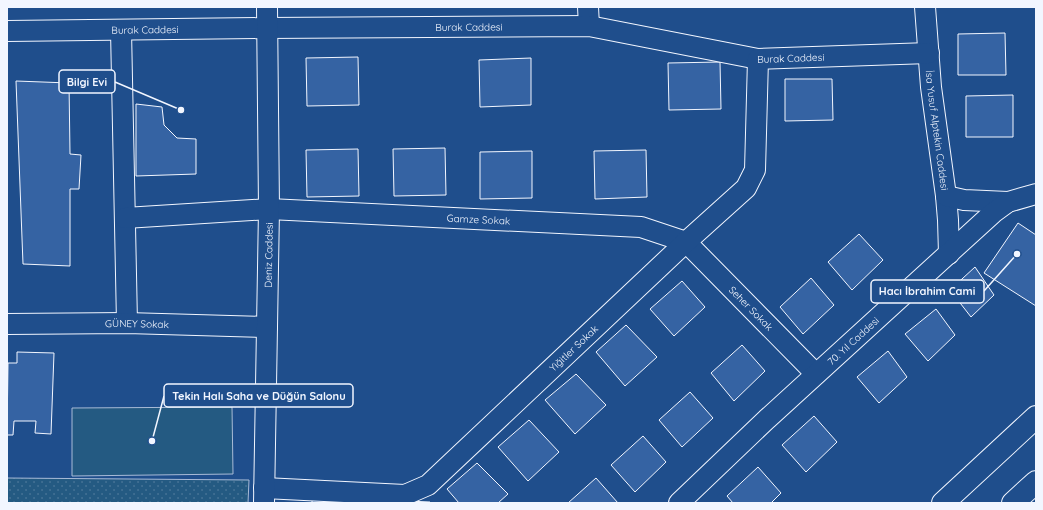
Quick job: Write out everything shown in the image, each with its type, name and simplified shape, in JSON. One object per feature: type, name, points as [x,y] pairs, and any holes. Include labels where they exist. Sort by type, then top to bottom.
[{"type":"highway","points":[[943,503],[1036,417]]},
{"type":"highway","points":[[1013,503],[1036,482]]},
{"type":"street","name":"Deniz Caddesi","points":[[264,495],[269,209],[266,28],[267,7]]},
{"type":"street","name":"İsa Yusuf Alptekin Caddesi","points":[[925,7],[931,87],[946,196],[949,254]]},
{"type":"street","name":"Burak Caddesi","points":[[7,31],[266,28],[589,16],[758,59],[929,53]]},
{"type":"street","points":[[121,30],[127,324]]},
{"type":"street","name":"Yiğitler Sokak","points":[[264,495],[405,495],[428,485],[686,242],[746,188],[755,170],[758,59]]},
{"type":"street","name":"70. Yıl Caddesi","points":[[679,503],[816,374],[993,213],[1008,202],[1036,194]]},
{"type":"street","points":[[946,196],[964,200],[1008,202]]},
{"type":"street","name":"Gamze Sokak","points":[[125,218],[269,209],[641,227],[686,242]]},
{"type":"street","name":"Seher Sokak","points":[[686,242],[816,374]]},
{"type":"street","name":"GÜNEY Sokak","points":[[7,324],[127,324],[267,327]]},
{"type":"shaded area","points":[[232,407],[233,474],[72,476],[72,408]]},
{"type":"shaded area","points":[[7,478],[249,480],[248,503],[7,503]]},
{"type":"building","points":[[1005,33],[1006,75],[958,75],[958,34]]},
{"type":"building","points":[[358,57],[359,105],[307,106],[306,58]]},
{"type":"building","points":[[531,58],[531,105],[480,107],[479,60]]},
{"type":"building","points":[[720,62],[721,109],[669,110],[668,63]]},
{"type":"building","points":[[785,79],[832,79],[833,120],[785,121]]},
{"type":"building","points":[[16,81],[69,83],[70,154],[81,155],[79,189],[70,189],[70,266],[23,264]]},
{"type":"building","points":[[1013,95],[1013,137],[966,137],[966,96]]},
{"type":"building","points":[[136,104],[162,107],[164,125],[177,138],[196,139],[196,174],[136,176]]},
{"type":"building","points":[[445,148],[446,195],[394,196],[393,149]]},
{"type":"building","points":[[358,149],[359,196],[307,197],[306,150]]},
{"type":"building","points":[[646,150],[647,197],[595,199],[594,151]]},
{"type":"building","points":[[532,151],[532,198],[480,199],[480,152]]},
{"type":"building","points":[[1018,223],[1036,235],[1036,306],[984,273]]},
{"type":"building","points":[[859,234],[883,260],[852,290],[828,262]]},
{"type":"building","points":[[975,267],[994,295],[971,317],[950,290]]},
{"type":"building","points":[[811,278],[834,305],[803,334],[780,307]]},
{"type":"building","points":[[682,281],[705,307],[674,336],[650,309]]},
{"type":"building","points":[[936,309],[955,335],[928,361],[905,334]]},
{"type":"building","points":[[626,325],[657,357],[625,386],[596,352]]},
{"type":"building","points":[[742,345],[765,371],[734,401],[711,373]]},
{"type":"building","points":[[888,351],[907,377],[879,403],[857,377]]},
{"type":"building","points":[[17,352],[54,353],[51,434],[35,433],[36,421],[14,421],[13,435],[7,435],[8,363],[17,363]]},
{"type":"building","points":[[576,374],[606,405],[575,434],[545,400]]},
{"type":"building","points":[[690,392],[713,418],[682,447],[659,420]]},
{"type":"building","points":[[814,416],[837,442],[806,472],[782,445]]},
{"type":"building","points":[[529,420],[559,452],[528,481],[498,447]]},
{"type":"building","points":[[643,436],[666,462],[635,492],[611,465]]},
{"type":"building","points":[[477,463],[508,494],[498,503],[459,503],[447,489]]},
{"type":"building","points":[[758,467],[781,493],[771,503],[733,503],[727,496]]},
{"type":"building","points":[[596,478],[618,503],[568,503]]},
{"type":"building","points":[[312,499],[358,500],[358,503],[312,503]]},
{"type":"building","points":[[384,500],[430,502],[430,503],[384,503]]},
{"type":"place","name":"Bilgi Evi","points":[[181,110]]},
{"type":"place","name":"Hacı İbrahim Cami","points":[[1017,254]]},
{"type":"place","name":"Tekin Halı Saha ve Düğün Salonu","points":[[152,441]]}]
